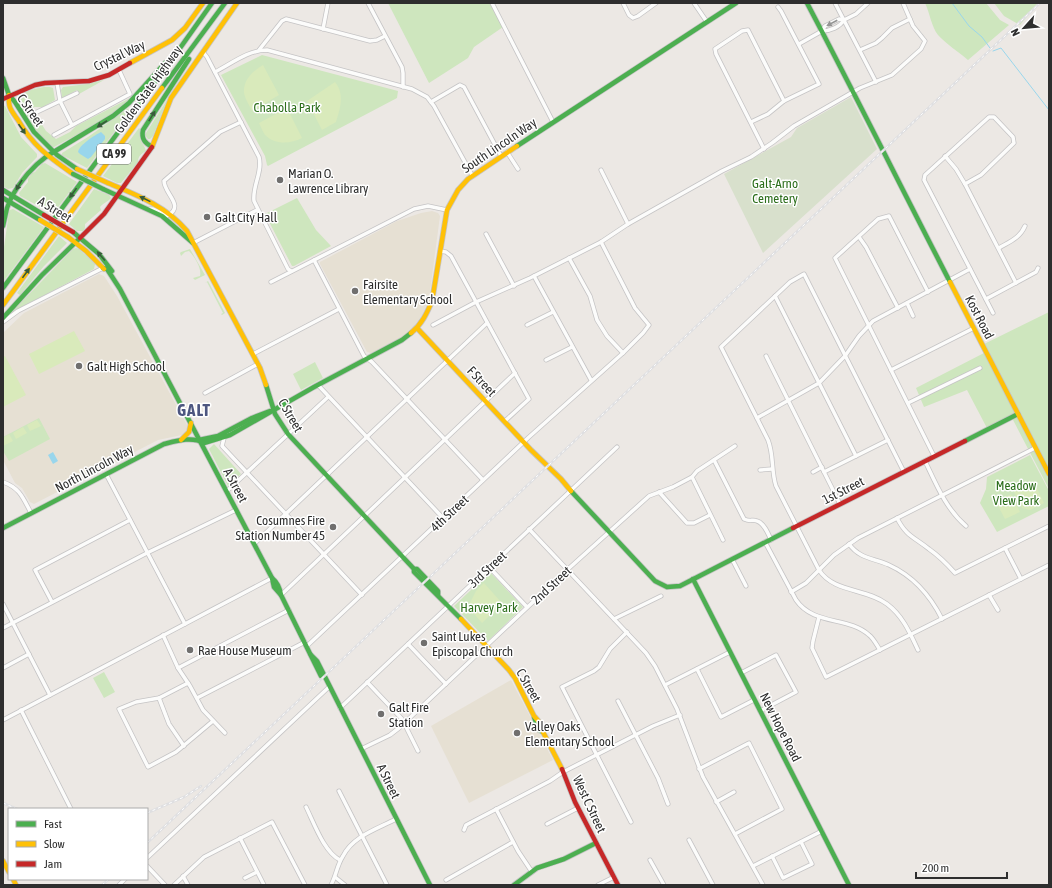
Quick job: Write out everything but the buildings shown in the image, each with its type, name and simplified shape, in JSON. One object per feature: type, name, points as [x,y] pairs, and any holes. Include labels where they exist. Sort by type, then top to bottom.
[{"type":"main road","name":"Crystal Way","points":[[3,98],[35,85],[94,80],[119,70],[172,40],[185,28],[203,3]]},
{"type":"main road","name":"Golden State Highway","points":[[3,288],[212,3]]},
{"type":"main road","name":"Golden State Highway","points":[[3,305],[225,3]]},
{"type":"main road","points":[[3,318],[42,275],[104,214],[152,147],[171,98],[182,79],[203,52],[236,3]]},
{"type":"main road","name":"South Lincoln Way","points":[[199,440],[204,443],[224,438],[402,340],[417,328],[426,315],[432,302],[447,210],[458,190],[472,175],[736,3]]},
{"type":"main road","name":"Kost Road","points":[[807,3],[1049,474]]},
{"type":"main road","points":[[152,147],[143,140],[143,130],[217,15]]},
{"type":"main road","points":[[3,226],[9,201],[21,180],[30,170],[47,156],[97,127],[129,104],[188,37]]},
{"type":"main road","points":[[3,78],[9,95]]},
{"type":"main road","name":"C Street","points":[[9,95],[34,133],[53,153],[77,169],[150,201],[170,214],[189,233],[258,364],[274,410],[288,434],[414,569],[414,572],[435,594],[438,595],[515,678],[534,716],[539,730],[543,732]]},
{"type":"main road","name":"C Street","points":[[9,95],[8,104],[20,126],[47,156],[73,174],[150,209],[162,216],[193,243]]},
{"type":"main road","name":"A Street","points":[[3,190],[73,232],[96,250],[108,264],[172,387],[173,392],[180,402],[272,578],[272,583],[289,610],[321,677],[329,687],[340,708],[430,885]]},
{"type":"main road","name":"A Street","points":[[3,198],[76,242],[103,268],[113,283],[120,289]]},
{"type":"main road","name":"F Street","points":[[417,328],[524,442],[558,481],[564,484],[658,583],[666,587],[679,586]]},
{"type":"main road","name":"South Lincoln Way","points":[[199,440],[218,436],[252,418],[274,410]]},
{"type":"main road","name":"1st Street","points":[[679,586],[1018,414]]},
{"type":"main road","points":[[182,440],[189,432],[191,423]]},
{"type":"main road","name":"North Lincoln Way","points":[[3,528],[164,444],[182,440],[199,440]]},
{"type":"main road","name":"New Hope Road","points":[[693,579],[849,885]]},
{"type":"main road","name":"West C Street","points":[[543,732],[563,772],[578,808],[618,885]]},
{"type":"main road","points":[[514,885],[532,872],[564,859],[596,843]]},
{"type":"main road","points":[[3,860],[8,870]]},
{"type":"street","points":[[323,29],[328,3]]},
{"type":"street","points":[[368,3],[403,70],[403,87]]},
{"type":"street","points":[[492,3],[554,122]]},
{"type":"street","points":[[623,3],[632,18],[638,16],[656,3]]},
{"type":"street","points":[[694,3],[706,22]]},
{"type":"street","points":[[835,3],[876,82]]},
{"type":"street","points":[[799,44],[822,31],[825,26],[839,19],[844,20],[856,14],[868,3]]},
{"type":"street","points":[[433,325],[476,302],[514,286],[601,242],[628,224],[764,149],[794,126],[854,92],[892,75],[921,49],[925,41],[913,26],[903,3]]},
{"type":"street","points":[[751,122],[768,114],[784,101],[819,84],[778,6]]},
{"type":"street","points":[[259,50],[282,21],[286,19],[370,41],[377,40],[385,36]]},
{"type":"street","points":[[860,50],[876,43],[892,28],[910,19]]},
{"type":"street","points":[[764,149],[715,51],[717,48],[742,31],[748,30],[784,101]]},
{"type":"street","points":[[215,72],[259,50],[271,51],[418,91],[431,102],[472,175]]},
{"type":"street","points":[[203,52],[215,72],[260,161],[260,168],[253,196],[257,210],[288,269],[291,271]]},
{"type":"street","points":[[54,135],[130,94],[119,70]]},
{"type":"street","points":[[57,83],[60,101],[72,125]]},
{"type":"street","points":[[431,102],[460,85],[464,87],[501,156]]},
{"type":"street","points":[[37,112],[77,93]]},
{"type":"street","points":[[965,184],[981,175],[1014,143],[1013,138],[994,117],[989,116],[925,175],[924,180],[993,313]]},
{"type":"street","points":[[150,209],[167,216],[170,214],[174,209],[174,203],[164,182],[220,132],[241,122]]},
{"type":"street","points":[[507,152],[518,169]]},
{"type":"street","points":[[945,156],[956,169],[965,184],[1016,283]]},
{"type":"street","points":[[601,170],[628,224]]},
{"type":"street","points":[[272,282],[414,209],[428,206],[447,210]]},
{"type":"street","points":[[193,243],[257,210]]},
{"type":"street","points":[[928,292],[889,216],[878,219],[834,258],[934,456]]},
{"type":"street","points":[[999,248],[1016,238],[1022,232],[1024,226]]},
{"type":"street","points":[[486,234],[514,286]]},
{"type":"street","points":[[859,237],[866,247],[898,308]]},
{"type":"street","name":"4th Street","points":[[197,698],[306,644],[362,595],[483,480],[643,333],[649,325],[635,308],[601,242]]},
{"type":"street","points":[[440,251],[446,252],[450,256],[529,399],[505,422]]},
{"type":"street","points":[[569,258],[590,296],[597,320],[603,330],[623,352]]},
{"type":"street","points":[[314,260],[364,356],[368,358],[483,480]]},
{"type":"street","points":[[3,322],[18,311],[103,268]]},
{"type":"street","points":[[986,299],[1036,272],[1038,268]]},
{"type":"street","points":[[757,418],[819,383],[845,356],[853,343],[869,325],[970,269]]},
{"type":"street","points":[[904,472],[804,274],[790,282],[721,347],[770,445],[772,469],[776,486],[819,570],[825,578],[833,584],[867,594],[887,604],[902,620],[911,634],[918,650]]},
{"type":"street","points":[[534,276],[591,380]]},
{"type":"street","points":[[775,296],[856,456]]},
{"type":"street","points":[[907,303],[913,316]]},
{"type":"street","points":[[253,354],[339,309]]},
{"type":"street","points":[[527,325],[553,312]]},
{"type":"street","points":[[254,544],[487,323]]},
{"type":"street","points":[[891,370],[974,328]]},
{"type":"street","points":[[546,360],[572,347]]},
{"type":"street","points":[[766,356],[840,504]]},
{"type":"street","points":[[205,393],[258,364]]},
{"type":"street","points":[[908,404],[980,368]]},
{"type":"street","points":[[280,595],[515,373]]},
{"type":"street","points":[[318,385],[443,518]]},
{"type":"street","points":[[227,491],[328,397]]},
{"type":"street","points":[[224,438],[222,446],[362,595]]},
{"type":"street","points":[[824,472],[888,440]]},
{"type":"street","points":[[710,515],[694,523],[687,523],[659,492],[673,487],[692,477],[697,471],[735,446]]},
{"type":"street","name":"3rd Street","points":[[340,708],[617,447]]},
{"type":"street","points":[[791,592],[806,583],[834,555],[849,544],[1035,448]]},
{"type":"street","points":[[714,460],[744,519],[750,522],[755,520],[758,521],[765,528],[771,540]]},
{"type":"street","points":[[924,461],[952,512],[966,526]]},
{"type":"street","points":[[813,472],[822,468]]},
{"type":"street","points":[[760,470],[772,469]]},
{"type":"street","points":[[106,474],[185,624]]},
{"type":"street","points":[[692,477],[723,540]]},
{"type":"street","points":[[3,482],[18,490],[31,513]]},
{"type":"street","name":"2nd Street","points":[[361,749],[390,735],[404,724],[527,607],[609,532],[649,496],[659,492]]},
{"type":"street","points":[[3,628],[147,552],[236,510]]},
{"type":"street","points":[[897,518],[901,527],[909,536],[936,554],[955,573],[1049,526]]},
{"type":"street","points":[[52,602],[35,570],[130,520]]},
{"type":"street","points":[[529,529],[651,659],[680,715],[699,769],[763,885]]},
{"type":"street","points":[[765,542],[791,592],[802,608],[820,617],[861,629],[872,638],[880,650]]},
{"type":"street","points":[[849,544],[860,555],[888,565],[910,578],[928,596],[942,619]]},
{"type":"street","points":[[1006,548],[1021,579]]},
{"type":"street","points":[[732,559],[746,586]]},
{"type":"street","points":[[820,617],[812,648],[826,677],[1049,565]]},
{"type":"street","points":[[489,567],[527,607]]},
{"type":"street","points":[[3,720],[272,578]]},
{"type":"street","points":[[990,595],[998,610]]},
{"type":"street","points":[[614,619],[661,596]]},
{"type":"street","points":[[3,604],[50,695]]},
{"type":"street","points":[[178,668],[289,610]]},
{"type":"street","points":[[626,632],[610,649],[599,667],[562,687],[631,822]]},
{"type":"street","points":[[163,635],[178,668],[203,710],[225,733]]},
{"type":"street","points":[[408,644],[446,684]]},
{"type":"street","points":[[665,685],[730,652]]},
{"type":"street","points":[[3,668],[29,654]]},
{"type":"street","points":[[741,673],[776,655],[796,692],[760,711]]},
{"type":"street","points":[[697,669],[721,717],[754,700]]},
{"type":"street","points":[[367,682],[402,719],[418,751]]},
{"type":"street","points":[[188,683],[159,698],[136,702],[119,709],[148,767],[184,746],[213,721]]},
{"type":"street","points":[[148,857],[329,687]]},
{"type":"street","points":[[159,698],[169,724],[184,746]]},
{"type":"street","points":[[618,701],[658,778],[668,804]]},
{"type":"street","points":[[21,710],[70,808]]},
{"type":"street","points":[[464,830],[466,825],[550,781],[596,754],[653,726],[680,715]]},
{"type":"street","points":[[699,769],[749,744],[782,809],[735,834]]},
{"type":"street","points":[[338,790],[388,885]]},
{"type":"street","points":[[716,802],[734,792]]},
{"type":"street","points":[[306,807],[328,849],[340,860]]},
{"type":"street","points":[[547,824],[578,808]]},
{"type":"street","points":[[496,809],[513,842],[532,872]]},
{"type":"street","points":[[331,885],[340,860],[349,846],[362,836],[396,819]]},
{"type":"street","points":[[174,885],[204,857],[272,822],[305,885]]},
{"type":"street","points":[[753,866],[822,831]]},
{"type":"street","points":[[240,838],[264,885]]},
{"type":"street","points":[[689,840],[713,885]]},
{"type":"street","points":[[446,880],[513,842]]},
{"type":"street","points":[[772,856],[783,878],[798,871],[812,864],[801,842]]},
{"type":"street","points":[[650,860],[664,885]]},
{"type":"street","points":[[148,867],[165,885]]},
{"type":"street","points":[[245,878],[257,872]]},
{"type":"street","points":[[183,876],[188,885]]},
{"type":"street","points":[[335,877],[345,885]]},
{"type":"street","points":[[598,885],[614,877]]},
{"type":"shaded area","points":[[432,211],[438,213],[440,216],[429,299],[422,315],[411,330],[399,339],[371,353],[367,352],[320,262],[397,221]]},
{"type":"shaded area","name":"Galt High School","points":[[99,274],[104,276],[117,296],[187,425],[187,429],[182,435],[158,440],[34,504],[30,502],[22,488],[15,483],[3,460],[3,333],[24,313]]},
{"type":"shaded area","points":[[511,680],[553,760],[469,803],[431,726]]},
{"type":"green space","points":[[388,3],[491,3],[503,27],[474,47],[468,58],[429,83]]},
{"type":"green space","points":[[925,3],[986,3],[1000,20],[1009,25],[968,60],[938,35]]},
{"type":"green space","points":[[994,3],[1038,3],[1020,25],[1004,16]]},
{"type":"green space","name":"Chabolla Park","points":[[262,55],[398,91],[397,98],[268,166],[265,156],[221,75]]},
{"type":"green space","points":[[263,65],[279,95],[252,111],[246,100],[244,88],[249,76]]},
{"type":"green space","points":[[104,80],[79,94],[77,90],[62,98],[61,90],[63,87]]},
{"type":"green space","points":[[335,82],[340,91],[341,97],[339,112],[336,122],[322,130],[307,101]]},
{"type":"green space","points":[[44,87],[53,88],[55,100],[43,107],[34,107],[31,113],[33,116],[37,117],[46,131],[56,139],[70,132],[76,126],[132,97],[120,109],[97,124],[52,147],[28,119],[18,99],[26,92]]},
{"type":"green space","points":[[174,89],[165,105],[153,136],[148,139],[145,135],[146,133]]},
{"type":"green space","name":"Galt-Arno Cemetery","points":[[851,97],[877,149],[763,253],[724,174],[791,137],[797,128]]},
{"type":"green space","points":[[3,105],[5,106],[21,137],[37,154],[37,157],[22,173],[13,188],[8,189],[3,186]]},
{"type":"green space","points":[[287,108],[302,138],[288,142],[273,141],[265,135],[259,123]]},
{"type":"green space","points":[[127,109],[130,111],[87,168],[62,155],[62,153],[88,137]]},
{"type":"green space","points":[[139,128],[141,130],[140,140],[146,151],[140,155],[138,162],[121,183],[117,183],[103,176]]},
{"type":"green space","points":[[45,163],[77,182],[53,214],[20,196],[19,193],[28,182],[28,179],[32,173]]},
{"type":"green space","points":[[94,189],[109,195],[111,198],[100,207],[101,210],[85,224],[83,231],[77,231],[69,224]]},
{"type":"green space","points":[[297,198],[316,230],[331,246],[292,266],[265,214]]},
{"type":"green space","points":[[13,209],[44,227],[3,282],[3,254],[9,212]]},
{"type":"green space","points":[[59,236],[67,243],[44,266],[20,295],[17,293]]},
{"type":"green space","points":[[76,248],[95,264],[94,269],[24,306],[6,318],[73,249]]},
{"type":"green space","points":[[190,249],[205,275],[195,280],[193,278],[200,276],[200,269],[197,262],[189,251],[185,252],[181,256],[180,253]]},
{"type":"green space","points":[[208,281],[225,313],[222,315],[221,314],[223,313],[207,282],[205,283]]},
{"type":"green space","points":[[1049,312],[1049,489],[1012,418],[988,430],[967,390],[924,407],[916,388],[984,353],[980,346]]},
{"type":"green space","points":[[74,331],[85,351],[39,374],[29,354]]},
{"type":"green space","points":[[5,356],[26,395],[3,407],[3,357]]},
{"type":"green space","points":[[315,362],[323,378],[301,390],[293,374]]},
{"type":"green space","points":[[39,418],[50,439],[9,461],[3,451],[3,437]]},
{"type":"green space","points":[[37,420],[41,426],[30,431],[27,425]]},
{"type":"green space","points":[[23,427],[27,433],[16,439],[13,433]]},
{"type":"green space","points":[[9,434],[13,441],[3,446],[3,438]]},
{"type":"green space","points":[[214,444],[241,474],[228,486],[209,449]]},
{"type":"green space","name":"Meadow View Park","points":[[1030,455],[1049,491],[1049,506],[997,532],[980,503],[986,489],[987,477]]},
{"type":"green space","points":[[1034,482],[1044,503],[1030,510],[1022,508],[1014,492]]},
{"type":"green space","points":[[1011,494],[1020,512],[1005,519],[996,502]]},
{"type":"green space","name":"Harvey Park","points":[[490,572],[523,607],[488,641],[454,606]]},
{"type":"green space","points":[[484,583],[502,603],[482,623],[474,614],[470,603],[476,591]]},
{"type":"green space","points":[[104,672],[115,692],[104,698],[93,678]]},
{"type":"water","points":[[101,132],[105,136],[105,139],[91,157],[88,159],[78,152],[84,143]]},
{"type":"water","points":[[53,452],[58,461],[53,464],[48,455]]},
{"type":"waterway","points":[[952,3],[969,26],[982,37],[990,48]]},
{"type":"waterway","points":[[993,51],[1001,48],[1049,110]]},
{"type":"railway","points":[[148,842],[1040,3]]},
{"type":"railway","points":[[148,813],[184,797],[201,786]]},
{"type":"railway","points":[[3,803],[15,808]]},
{"type":"railway","points":[[102,885],[108,880]]},
{"type":"traffic: fast","points":[[3,288],[212,3]]},
{"type":"traffic: fast","points":[[162,88],[225,3]]},
{"type":"traffic: fast","points":[[517,146],[736,3]]},
{"type":"traffic: fast","points":[[807,3],[950,282]]},
{"type":"traffic: fast","points":[[152,147],[144,140],[143,130],[189,59]]},
{"type":"traffic: fast","points":[[47,156],[113,116],[129,103],[165,63]]},
{"type":"traffic: fast","points":[[3,78],[9,95],[34,132],[57,155],[77,169]]},
{"type":"traffic: fast","points":[[12,196],[27,174],[47,156]]},
{"type":"traffic: fast","points":[[73,174],[103,189]]},
{"type":"traffic: fast","points":[[103,189],[162,216],[193,243]]},
{"type":"traffic: fast","points":[[3,190],[44,215]]},
{"type":"traffic: fast","points":[[3,226],[7,208],[12,196]]},
{"type":"traffic: fast","points":[[3,198],[40,220]]},
{"type":"traffic: fast","points":[[73,232],[99,254],[112,271]]},
{"type":"traffic: fast","points":[[3,318],[42,275],[80,238]]},
{"type":"traffic: fast","points":[[103,268],[107,269],[120,289],[272,578],[278,586],[281,595]]},
{"type":"traffic: fast","points":[[3,528],[164,444],[189,439],[204,443],[230,435],[314,387],[402,340],[411,333]]},
{"type":"traffic: fast","points":[[266,385],[275,414],[288,434],[414,569],[414,572],[461,619]]},
{"type":"traffic: fast","points":[[199,440],[218,436],[252,418],[270,411]]},
{"type":"traffic: fast","points":[[965,441],[1018,414]]},
{"type":"traffic: fast","points":[[571,491],[655,581],[667,587],[680,586],[793,528]]},
{"type":"traffic: fast","points":[[414,569],[417,569],[438,591],[438,595]]},
{"type":"traffic: fast","points":[[272,578],[274,587],[281,595],[321,676]]},
{"type":"traffic: fast","points":[[693,579],[849,885]]},
{"type":"traffic: fast","points":[[311,655],[317,661],[430,885]]},
{"type":"traffic: fast","points":[[534,717],[539,730],[543,732]]},
{"type":"traffic: fast","points":[[514,885],[537,868],[564,859],[596,843]]},
{"type":"traffic: slow","points":[[130,63],[172,40],[185,28],[203,3]]},
{"type":"traffic: slow","points":[[152,147],[171,98],[237,3]]},
{"type":"traffic: slow","points":[[3,305],[162,88]]},
{"type":"traffic: slow","points":[[9,95],[10,109],[30,137],[49,156],[73,174]]},
{"type":"traffic: slow","points":[[411,333],[421,322],[432,301],[447,210],[458,190],[468,179],[517,146]]},
{"type":"traffic: slow","points":[[77,169],[108,183]]},
{"type":"traffic: slow","points":[[108,183],[140,197],[160,208],[179,222],[187,231],[260,368],[266,385]]},
{"type":"traffic: slow","points":[[40,220],[68,237]]},
{"type":"traffic: slow","points":[[68,237],[86,251],[104,269]]},
{"type":"traffic: slow","points":[[950,282],[1049,474]]},
{"type":"traffic: slow","points":[[417,328],[571,491]]},
{"type":"traffic: slow","points":[[181,440],[189,432],[191,423]]},
{"type":"traffic: slow","points":[[461,619],[515,678],[534,716],[541,724],[543,732],[562,769]]},
{"type":"traffic: slow","points":[[3,861],[8,870]]},
{"type":"traffic: slow","points":[[14,880],[16,885]]},
{"type":"traffic: jam","points":[[3,99],[35,85],[45,83],[89,81],[109,75],[130,63]]},
{"type":"traffic: jam","points":[[80,238],[104,214],[152,147]]},
{"type":"traffic: jam","points":[[44,215],[73,232]]},
{"type":"traffic: jam","points":[[793,528],[965,441]]},
{"type":"traffic: jam","points":[[562,769],[575,802],[618,885]]},
{"type":"place","name":"Marian O. Lawrence Library","points":[[280,180]]},
{"type":"place","name":"Galt City Hall","points":[[207,217]]},
{"type":"place","name":"Fairsite Elementary School","points":[[355,291]]},
{"type":"place","name":"Galt High School","points":[[79,366]]},
{"type":"place","name":"Cosumnes Fire Station Number 45","points":[[333,527]]},
{"type":"place","name":"Saint Lukes Episcopal Church","points":[[424,643]]},
{"type":"place","name":"Rae House Museum","points":[[190,650]]},
{"type":"place","name":"Galt Fire Station","points":[[381,714]]},
{"type":"place","name":"Valley Oaks Elementary School","points":[[517,733]]},
{"type":"district","name":"GALT","points":[[194,410]]}]
